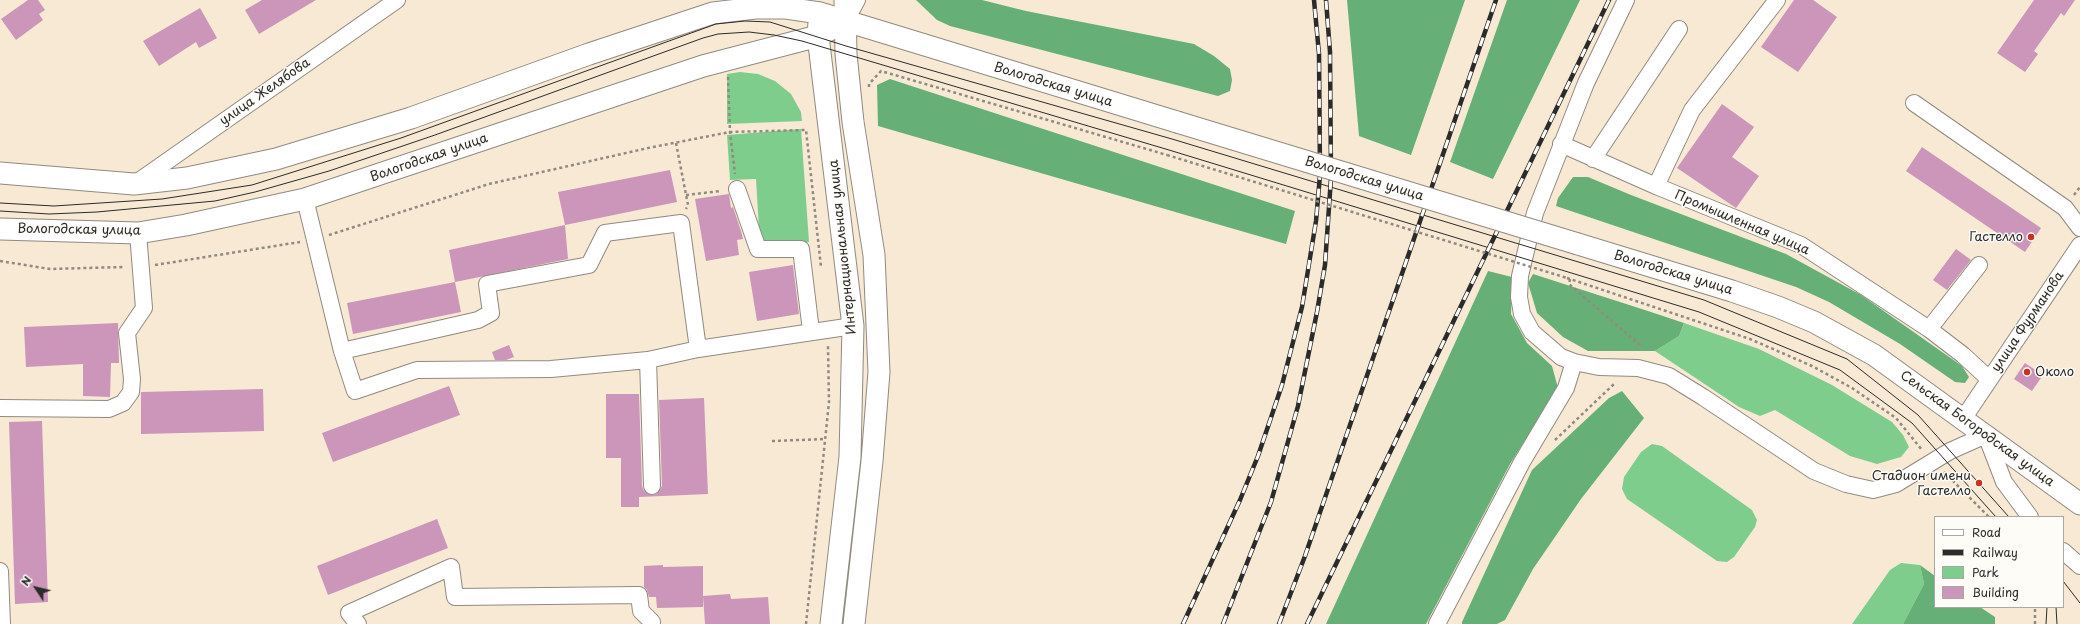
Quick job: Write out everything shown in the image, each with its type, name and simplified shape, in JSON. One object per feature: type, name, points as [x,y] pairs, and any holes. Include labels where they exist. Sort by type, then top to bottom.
[{"type":"main road","name":"Интернациональная улица","points":[[845,0],[846,54],[852,122],[874,255],[879,372],[872,461],[854,624]]},
{"type":"main road","name":"Вологодская улица","points":[[0,173],[134,184],[187,178],[283,157],[411,118],[589,54],[713,13],[755,8],[822,7],[845,22],[1578,244],[1778,307],[1814,322],[1874,355]]},
{"type":"main road","name":"Интернациональная улица","points":[[822,7],[818,36],[853,326],[850,457],[831,624]]},
{"type":"main road","name":"Вологодская улица","points":[[0,229],[138,233],[186,225],[305,199],[703,66],[818,36],[845,22]]},
{"type":"main road","name":"Сельская Богородская улица","points":[[1874,355],[2080,504]]},
{"type":"street","name":"улица Желябова","points":[[134,184],[397,0]]},
{"type":"street","points":[[845,22],[857,0]]},
{"type":"street","points":[[1626,0],[1586,83],[1535,213],[1520,276],[1519,297],[1522,314],[1532,332],[1561,357],[1574,362],[1599,367],[1638,368],[1669,376],[1704,396],[1814,471],[1846,484],[1873,490],[1896,484],[1950,451],[1986,435],[2004,482],[2029,516]]},
{"type":"street","points":[[1656,186],[1692,110],[1777,0]]},
{"type":"street","points":[[1592,159],[1679,29]]},
{"type":"street","points":[[1914,103],[2065,208],[2080,228]]},
{"type":"street","name":"Промышленная улица","points":[[1561,144],[1656,186],[1801,245],[1928,328],[1964,355],[1989,379]]},
{"type":"street","points":[[737,189],[758,249],[801,249],[811,331]]},
{"type":"street","points":[[305,199],[342,351],[355,390],[417,370],[551,369],[648,360],[698,349],[811,331],[853,326]]},
{"type":"street","points":[[342,351],[478,320],[491,313],[487,284],[589,265],[605,233],[681,223],[698,349]]},
{"type":"street","points":[[0,408],[109,409],[123,403],[131,392],[132,379],[127,333],[144,308],[138,233]]},
{"type":"street","name":"улица Фурманова","points":[[1963,419],[2080,245]]},
{"type":"street","points":[[1928,328],[1979,265]]},
{"type":"street","points":[[648,360],[652,486]]},
{"type":"street","points":[[1437,624],[1522,462],[1566,388],[1574,362]]},
{"type":"street","points":[[2064,552],[2080,566]]},
{"type":"street","points":[[358,624],[349,613],[451,567],[455,597],[639,595],[641,611],[652,622],[652,624]]},
{"type":"street","points":[[0,571],[2,624]]},
{"type":"path","points":[[869,91],[869,84],[880,71],[1167,155],[1568,278],[1750,339],[1812,366],[1852,388],[1896,418],[1917,444]]},
{"type":"path","points":[[686,195],[737,189],[730,132],[728,76]]},
{"type":"path","points":[[0,261],[50,269],[140,267],[315,239],[489,184],[730,132],[806,130],[822,273]]},
{"type":"path","points":[[676,143],[688,205],[681,223]]},
{"type":"path","points":[[1568,278],[1569,284],[1641,346]]},
{"type":"path","points":[[806,624],[830,402],[828,329]]},
{"type":"path","points":[[772,441],[826,439]]},
{"type":"path","points":[[1955,482],[1988,516]]},
{"type":"path","points":[[2035,608],[2035,624]]},
{"type":"green space","points":[[916,0],[982,0],[1026,11],[1194,44],[1214,56],[1230,69],[1232,80],[1230,91],[1218,96],[950,26],[937,20]]},
{"type":"green space","points":[[1347,0],[1465,0],[1411,155],[1359,136]]},
{"type":"green space","points":[[1507,0],[1580,0],[1493,179],[1450,162]]},
{"type":"green space","points":[[740,72],[758,74],[775,81],[791,94],[801,112],[802,121],[727,124],[727,74]]},
{"type":"green space","points":[[890,79],[1295,211],[1286,244],[878,126],[877,85]]},
{"type":"green space","points":[[801,129],[809,242],[760,246],[756,179],[730,180],[727,135]]},
{"type":"green space","points":[[1573,177],[1588,177],[1786,254],[1861,295],[1962,366],[1969,377],[1965,383],[1955,382],[1900,344],[1829,302],[1796,287],[1556,206],[1558,198]]},
{"type":"green space","points":[[1488,271],[1512,277],[1511,314],[1527,343],[1552,366],[1558,388],[1510,464],[1426,624],[1326,624]]},
{"type":"green space","points":[[1533,274],[1684,323],[1679,336],[1655,351],[1588,351],[1563,337],[1537,313],[1528,283]]},
{"type":"green space","points":[[1684,323],[1759,349],[1832,385],[1892,422],[1903,435],[1909,447],[1901,457],[1877,464],[1850,456],[1775,410],[1760,416],[1739,407],[1655,351],[1679,336]]},
{"type":"green space","points":[[1622,391],[1644,418],[1581,499],[1533,569],[1505,620],[1497,624],[1462,624],[1532,470],[1609,398]]},
{"type":"green space","points":[[1652,444],[1662,446],[1752,510],[1757,520],[1755,527],[1734,557],[1727,562],[1717,561],[1627,499],[1622,489],[1624,477],[1641,452]]},
{"type":"green space","points":[[1901,563],[1920,565],[1924,584],[1903,624],[1852,624],[1890,570]]},
{"type":"green space","points":[[1920,565],[1934,575],[1934,608],[1982,608],[1995,617],[1995,624],[1903,624],[1924,584]]},
{"type":"building","points":[[28,0],[38,0],[45,10],[39,14],[43,20],[16,40],[1,19]]},
{"type":"building","points":[[262,0],[316,0],[259,34],[245,10]]},
{"type":"building","points":[[1794,0],[1813,0],[1837,17],[1798,72],[1761,47]]},
{"type":"building","points":[[2034,0],[2075,0],[2064,16],[2061,13],[2034,51],[2038,54],[2025,72],[1997,53]]},
{"type":"building","points":[[200,8],[217,38],[199,48],[196,42],[159,66],[143,41]]},
{"type":"building","points":[[1722,104],[1754,127],[1732,157],[1759,176],[1736,208],[1677,168]]},
{"type":"building","points":[[1922,147],[2041,228],[2025,252],[1906,171]]},
{"type":"building","points":[[670,170],[677,202],[565,225],[558,192]]},
{"type":"building","points":[[729,194],[731,208],[733,207],[743,239],[737,240],[739,255],[706,261],[695,199]]},
{"type":"building","points":[[565,225],[568,259],[455,282],[449,250]]},
{"type":"building","points":[[1956,249],[1971,260],[1947,290],[1933,280]]},
{"type":"building","points":[[793,265],[799,314],[757,321],[749,272]]},
{"type":"building","points":[[455,282],[461,312],[353,334],[347,303]]},
{"type":"building","points":[[118,323],[119,363],[111,363],[110,397],[83,396],[83,364],[26,367],[24,327]]},
{"type":"building","points":[[509,345],[514,357],[506,360],[495,360],[492,352]]},
{"type":"building","points":[[2025,363],[2043,375],[2032,391],[2014,379]]},
{"type":"building","points":[[449,386],[460,415],[333,462],[322,433]]},
{"type":"building","points":[[263,389],[264,431],[141,434],[141,392]]},
{"type":"building","points":[[606,394],[639,394],[642,486],[644,491],[652,495],[657,494],[662,486],[659,400],[704,398],[708,494],[639,497],[639,507],[621,507],[621,458],[606,458]]},
{"type":"building","points":[[42,421],[48,602],[15,604],[9,422]]},
{"type":"building","points":[[437,519],[448,548],[328,595],[317,566]]},
{"type":"building","points":[[663,565],[663,567],[703,566],[703,607],[657,608],[656,597],[649,597],[647,590],[644,587],[644,566]]},
{"type":"building","points":[[730,594],[731,599],[768,597],[770,624],[705,624],[703,596]]},
{"type":"tram line","points":[[0,203],[54,206],[162,199],[252,185],[401,138],[716,24],[745,21],[770,22],[846,46],[1172,139],[1704,300],[1847,359],[1918,415],[2008,516]]},
{"type":"tram line","points":[[0,211],[49,214],[97,212],[215,201],[255,192],[329,171],[435,135],[703,38],[718,34],[749,32],[774,35],[802,41],[1169,150],[1699,312],[1840,370],[1912,423],[1995,516]]},
{"type":"tram line","points":[[2064,582],[2080,603]]},
{"type":"tram line","points":[[2046,624],[2047,608]]},
{"type":"tram line","points":[[2056,608],[2057,624]]},
{"type":"railway","points":[[1183,624],[1240,500],[1258,456],[1282,385],[1302,307],[1316,221],[1320,175],[1319,54],[1314,0]]},
{"type":"railway","points":[[1223,624],[1271,502],[1298,406],[1325,265],[1331,178],[1330,52],[1326,0]]},
{"type":"railway","points":[[1279,624],[1305,556],[1496,0]]},
{"type":"railway","points":[[1307,624],[1609,0]]},
{"type":"place","name":"Гастелло","points":[[2031,237]]},
{"type":"place","name":"Около","points":[[2027,372]]},
{"type":"place","name":"Стадион имени Гастелло","points":[[1979,483]]}]
